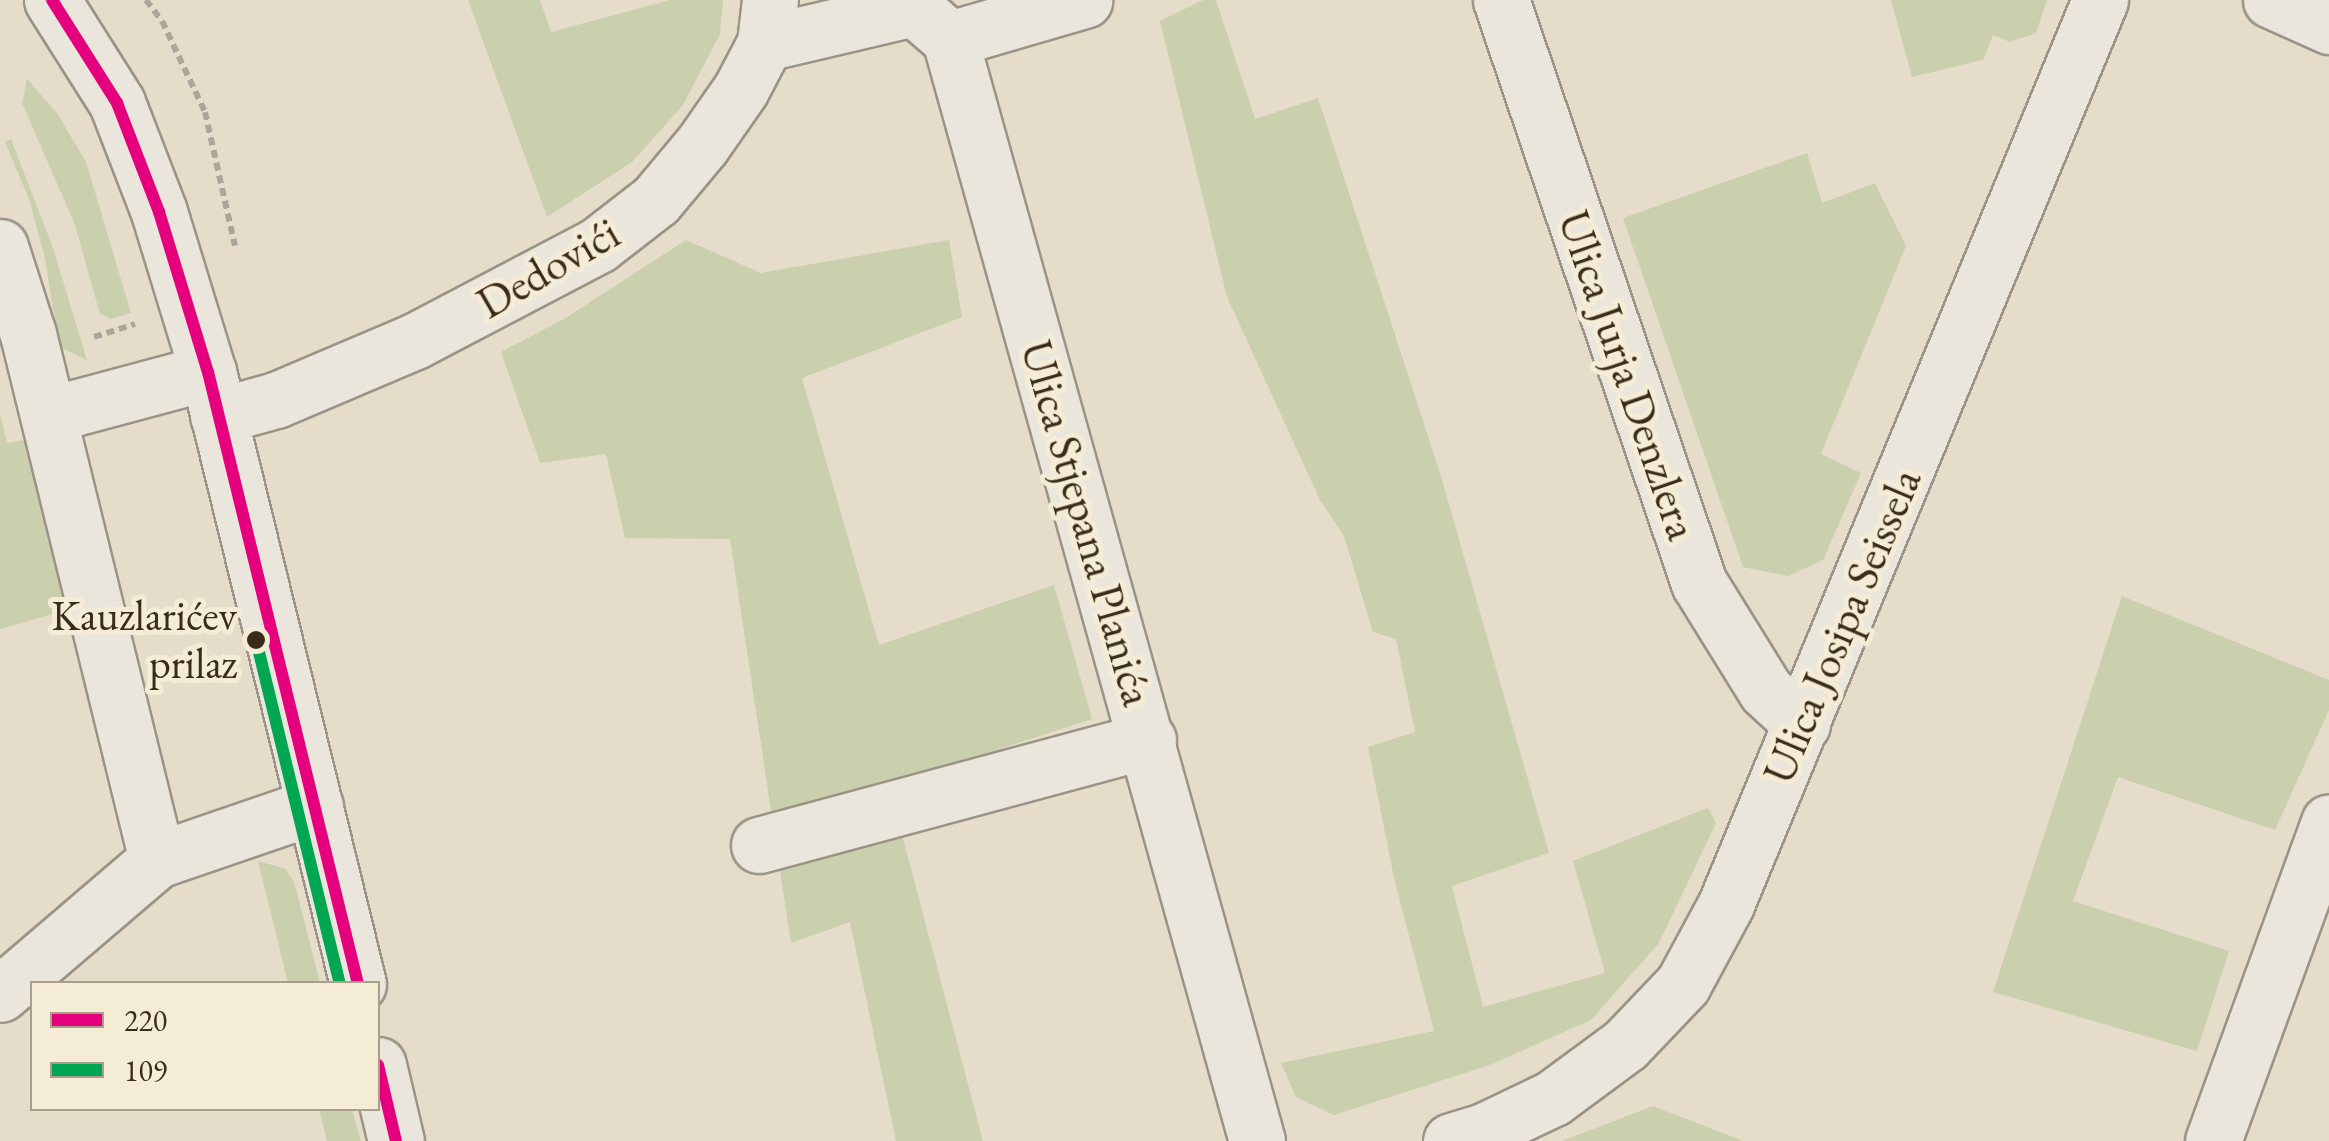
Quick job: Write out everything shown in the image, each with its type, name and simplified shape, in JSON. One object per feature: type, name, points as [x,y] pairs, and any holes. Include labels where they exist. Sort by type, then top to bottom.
[{"type":"street","points":[[52,0],[117,103],[138,150],[213,394],[357,981]]},
{"type":"street","points":[[768,21],[914,8],[950,38],[1084,0]]},
{"type":"street","name":"Ulica Jurja Denzlera","points":[[1501,0],[1699,583],[1766,691],[1802,724]]},
{"type":"street","name":"Ulica Josipa Seissela","points":[[1451,1141],[1486,1130],[1553,1098],[1624,1045],[1683,984],[1726,904],[2100,0]]},
{"type":"street","points":[[2271,0],[2329,26]]},
{"type":"street","name":"Dedovići","points":[[48,415],[213,394],[276,400],[415,341],[598,244],[656,200],[702,145],[742,89],[768,21]]},
{"type":"street","name":"Ulica Stjepana Planića","points":[[950,38],[1257,1141]]},
{"type":"street","points":[[0,246],[48,415],[157,860]]},
{"type":"street","points":[[759,845],[1148,740]]},
{"type":"street","points":[[0,994],[157,860],[316,806]]},
{"type":"street","points":[[2213,1141],[2329,822]]},
{"type":"street","points":[[380,1073],[396,1141]]},
{"type":"path","points":[[146,0],[162,21],[205,112],[236,253]]},
{"type":"path","points":[[94,337],[136,323]]},
{"type":"green space","points":[[468,0],[540,0],[551,32],[670,0],[723,0],[720,34],[683,105],[632,162],[547,217]]},
{"type":"green space","points":[[1203,0],[1216,0],[1255,119],[1318,98],[1440,473],[1549,853],[1452,886],[1483,1007],[1605,973],[1573,861],[1708,808],[1716,823],[1659,943],[1591,1020],[1490,1065],[1334,1115],[1296,1097],[1281,1063],[1434,1031],[1394,878],[1368,747],[1415,732],[1396,639],[1373,632],[1344,536],[1320,500],[1227,297],[1160,21]]},
{"type":"green space","points":[[1891,0],[2047,0],[2036,33],[2010,42],[1993,35],[1983,60],[1912,77]]},
{"type":"green space","points":[[27,79],[57,113],[86,162],[131,313],[111,319],[100,314],[75,225],[22,103]]},
{"type":"green space","points":[[11,139],[53,248],[87,360],[62,348],[58,340],[45,258],[29,199],[5,142]]},
{"type":"green space","points":[[1807,153],[1822,203],[1875,183],[1906,246],[1821,454],[1861,473],[1823,560],[1788,576],[1743,567],[1623,218]]},
{"type":"green space","points":[[686,240],[761,273],[949,240],[962,317],[802,378],[879,645],[1054,585],[1092,719],[889,785],[983,1141],[896,1141],[850,922],[791,943],[730,539],[625,538],[606,454],[540,463],[501,352],[564,319]]},
{"type":"green space","points":[[0,414],[7,443],[26,440],[67,610],[0,629]]},
{"type":"green space","points":[[2122,596],[2329,680],[2329,710],[2275,830],[2118,777],[2073,901],[2229,951],[2197,1051],[1993,992]]},
{"type":"green space","points":[[258,861],[286,869],[295,885],[319,981],[288,981]]},
{"type":"green space","points":[[1653,1106],[1743,1141],[1562,1141]]},
{"type":"green space","points":[[320,1111],[353,1111],[361,1141],[327,1141]]},
{"type":"transit line","name":"220","points":[[52,0],[117,103],[159,212],[208,372],[357,981]]},
{"type":"transit line","name":"109","points":[[256,640],[339,981]]},
{"type":"transit line","name":"220","points":[[380,1073],[396,1141]]},
{"type":"place","name":"Kauzlarićev prilaz","points":[[256,640]]}]
